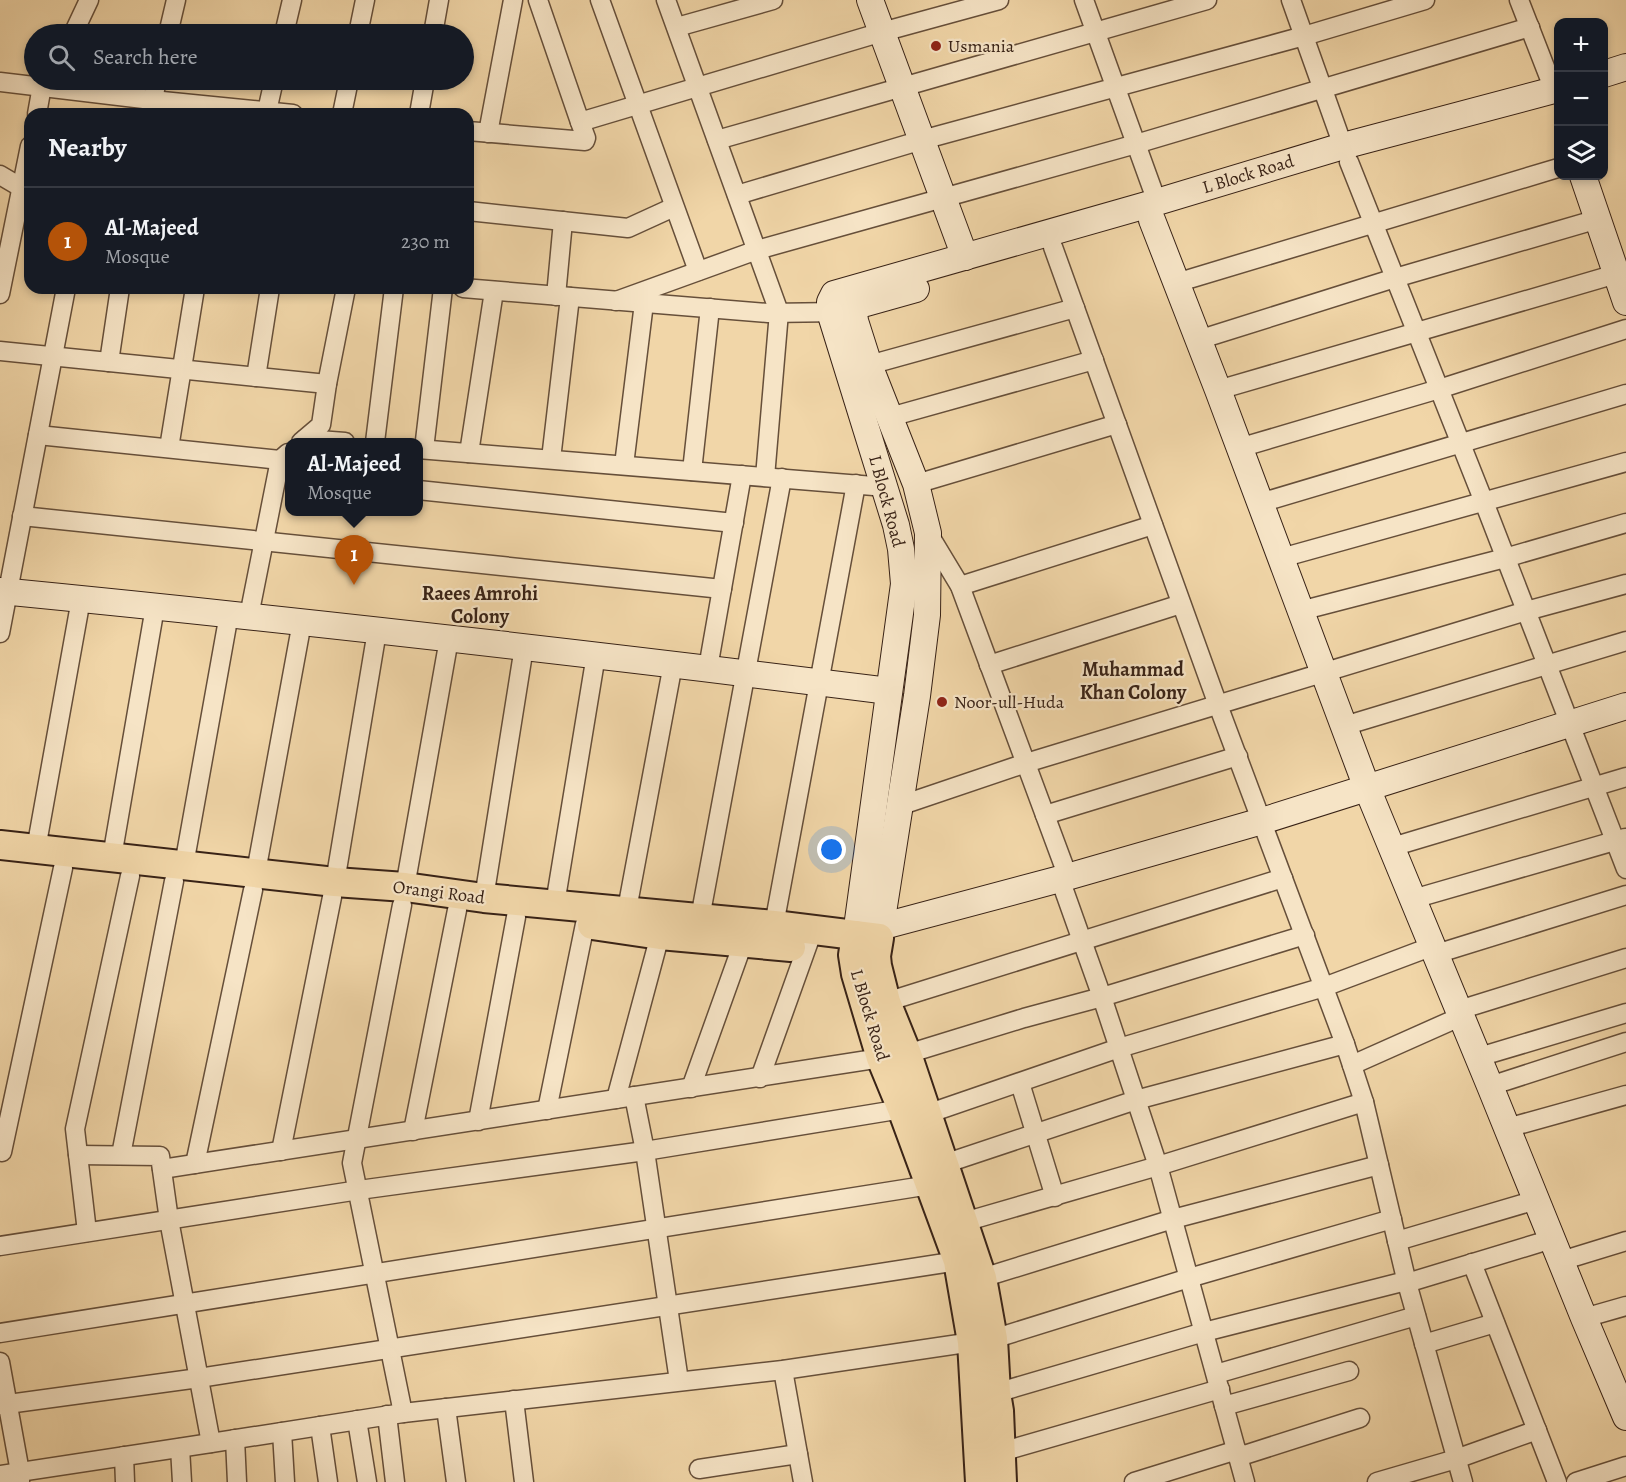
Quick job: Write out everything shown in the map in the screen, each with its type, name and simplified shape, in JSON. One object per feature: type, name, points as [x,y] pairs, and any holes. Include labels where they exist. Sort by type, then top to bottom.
[{"type":"main road","name":"Orangi Road","points":[[0,845],[36,849],[121,866],[179,873],[404,896],[484,898],[555,904],[625,921],[660,935],[743,943],[810,940],[869,942]]},
{"type":"main road","name":"Orangi Road","points":[[0,862],[63,868],[121,866]]},
{"type":"main road","name":"Orangi Road","points":[[404,896],[457,910],[585,924],[700,918],[774,926],[810,940]]},
{"type":"main road","name":"L Block Road","points":[[869,942],[886,1002],[894,1056]]},
{"type":"main road","name":"L Block Road","points":[[869,942],[856,974],[894,1056],[937,1174],[958,1261],[996,1393],[1002,1482]]},
{"type":"main road","name":"L Block Road","points":[[937,1174],[964,1222],[982,1278],[980,1482]]},
{"type":"street","points":[[78,24],[89,0]]},
{"type":"street","points":[[170,24],[176,0]]},
{"type":"street","points":[[286,24],[292,0]]},
{"type":"street","points":[[360,24],[365,0]]},
{"type":"street","points":[[435,24],[439,0]]},
{"type":"street","points":[[489,133],[513,0]]},
{"type":"street","points":[[474,132],[584,142],[586,138],[538,0]]},
{"type":"street","points":[[600,0],[698,271]]},
{"type":"street","points":[[666,0],[779,312],[774,477],[746,673],[700,918]]},
{"type":"street","points":[[676,27],[773,0]]},
{"type":"street","points":[[870,0],[965,257]]},
{"type":"street","points":[[580,122],[882,32],[999,0]]},
{"type":"street","points":[[1084,0],[1136,144],[1176,283],[1323,673],[1367,788],[1584,1318],[1619,1380],[1626,1417]]},
{"type":"street","points":[[717,140],[1207,0]]},
{"type":"street","points":[[1292,0],[1346,154],[1373,223],[1594,786],[1621,839],[1626,869]]},
{"type":"street","points":[[737,195],[922,140],[1304,36],[1425,0]]},
{"type":"street","points":[[1519,0],[1554,88]]},
{"type":"street","points":[[616,301],[757,250],[1136,144],[1530,27]]},
{"type":"street","points":[[1608,73],[1626,67]]},
{"type":"street","points":[[0,82],[24,84]]},
{"type":"street","points":[[1608,88],[1626,82]]},
{"type":"street","points":[[38,108],[41,90]]},
{"type":"street","points":[[86,90],[151,107],[175,108]]},
{"type":"street","points":[[151,107],[155,90]]},
{"type":"street","points":[[268,108],[272,90]]},
{"type":"street","points":[[343,108],[347,90]]},
{"type":"street","points":[[420,108],[423,90]]},
{"type":"street","name":"L Block Road","points":[[842,312],[1053,247],[1155,211],[1346,154],[1554,99]]},
{"type":"street","points":[[1176,283],[1554,169]]},
{"type":"street","points":[[0,175],[24,188]]},
{"type":"street","points":[[1584,180],[1626,302]]},
{"type":"street","points":[[0,294],[24,197]]},
{"type":"street","points":[[474,212],[628,228],[674,207]]},
{"type":"street","name":"L Block Road","points":[[869,942],[899,806],[916,696],[927,615],[928,533],[915,484],[869,365],[855,321],[830,302],[834,294],[841,291],[965,257],[1155,211]]},
{"type":"street","points":[[1198,340],[1395,278],[1598,219]]},
{"type":"street","points":[[550,459],[563,296],[563,221]]},
{"type":"street","points":[[1053,247],[1181,604],[1352,1065],[1364,1102],[1406,1282],[1463,1482]]},
{"type":"street","points":[[1218,390],[1616,274]]},
{"type":"street","points":[[474,289],[710,308],[779,312],[842,312]]},
{"type":"street","points":[[470,453],[494,291]]},
{"type":"street","points":[[0,633],[3,591],[39,435],[65,294]]},
{"type":"street","points":[[109,362],[119,294]]},
{"type":"street","points":[[170,448],[194,294]]},
{"type":"street","points":[[256,377],[269,294]]},
{"type":"street","points":[[306,438],[321,425],[345,294]]},
{"type":"street","points":[[375,438],[393,294]]},
{"type":"street","points":[[422,438],[441,294]]},
{"type":"street","points":[[624,465],[644,303]]},
{"type":"street","points":[[692,471],[710,308]]},
{"type":"street","points":[[869,365],[1075,308]]},
{"type":"street","name":"L Block Road","points":[[842,312],[897,525],[904,584],[889,690],[869,942]]},
{"type":"street","points":[[1239,448],[1439,389],[1626,329]]},
{"type":"street","points":[[0,351],[327,384]]},
{"type":"street","points":[[890,417],[1094,360]]},
{"type":"street","points":[[1260,503],[1626,394]]},
{"type":"street","points":[[915,484],[1117,424]]},
{"type":"street","points":[[39,435],[170,448],[284,466],[264,542],[239,615],[179,873],[121,1155]]},
{"type":"street","points":[[423,449],[886,487]]},
{"type":"street","points":[[1281,558],[1626,462]]},
{"type":"street","points":[[708,668],[742,475]]},
{"type":"street","points":[[774,926],[856,484]]},
{"type":"street","points":[[423,491],[734,523]]},
{"type":"street","points":[[22,516],[722,589]]},
{"type":"street","points":[[1300,611],[1505,558],[1626,523]]},
{"type":"street","points":[[960,586],[1153,525]]},
{"type":"street","points":[[928,533],[960,586],[1045,815],[1082,941],[1158,1166],[1245,1482]]},
{"type":"street","points":[[899,806],[1026,763],[1526,611],[1626,584]]},
{"type":"street","points":[[3,591],[302,622],[889,690]]},
{"type":"street","points":[[36,849],[81,599]]},
{"type":"street","points":[[989,665],[1181,604]]},
{"type":"street","points":[[87,1232],[75,1129],[121,866],[155,607]]},
{"type":"street","points":[[195,1164],[255,881],[302,622]]},
{"type":"street","points":[[281,1151],[333,889],[376,631]]},
{"type":"street","points":[[395,1482],[395,1414],[390,1348],[352,1163],[404,896],[449,639]]},
{"type":"street","points":[[1344,726],[1626,641]]},
{"type":"street","points":[[484,898],[524,647]]},
{"type":"street","points":[[555,904],[597,655]]},
{"type":"street","points":[[625,921],[673,664]]},
{"type":"street","points":[[869,942],[1064,878],[1262,821],[1626,706]]},
{"type":"street","points":[[1045,815],[1238,756]]},
{"type":"street","points":[[1392,848],[1626,777]]},
{"type":"street","points":[[1413,899],[1621,839]]},
{"type":"street","points":[[2,1152],[63,868]]},
{"type":"street","points":[[886,1002],[1283,878]]},
{"type":"street","points":[[0,1246],[359,1190],[915,1111],[1020,1083],[1119,1048],[1324,987],[1434,950],[1626,895]]},
{"type":"street","points":[[413,1131],[457,910]]},
{"type":"street","points":[[478,1121],[516,917]]},
{"type":"street","points":[[547,1110],[585,924]]},
{"type":"street","points":[[660,935],[625,1097],[645,1151],[679,1382]]},
{"type":"street","points":[[162,1169],[894,1056],[1102,997],[1305,935]]},
{"type":"street","points":[[760,1078],[810,940]]},
{"type":"street","points":[[691,1088],[743,943]]},
{"type":"street","points":[[1352,1065],[1460,1013],[1626,958]]},
{"type":"street","points":[[1479,1057],[1626,1013]]},
{"type":"street","points":[[1490,1086],[1626,1042]]},
{"type":"street","points":[[0,1333],[656,1229],[937,1174],[1035,1134],[1136,1100],[1345,1044]]},
{"type":"street","points":[[1020,1083],[1055,1197]]},
{"type":"street","points":[[1507,1128],[1626,1095]]},
{"type":"street","points":[[964,1222],[1055,1197],[1364,1102]]},
{"type":"street","points":[[78,1155],[160,1156],[184,1303],[212,1443]]},
{"type":"street","points":[[982,1278],[1173,1220],[1379,1165]]},
{"type":"street","points":[[1397,1241],[1536,1200]]},
{"type":"street","points":[[0,1475],[20,1477],[68,1473],[123,1456],[395,1414],[783,1370],[982,1340],[1392,1219]]},
{"type":"street","points":[[996,1393],[1204,1332],[1406,1282],[1472,1263],[1626,1241]]},
{"type":"street","points":[[4,1405],[199,1378],[958,1261]]},
{"type":"street","points":[[1472,1263],[1557,1482]]},
{"type":"street","points":[[1584,1318],[1626,1306]]},
{"type":"street","points":[[1000,1452],[1220,1389],[1416,1316]]},
{"type":"street","points":[[1424,1344],[1496,1323]]},
{"type":"street","points":[[0,1362],[4,1405],[20,1477]]},
{"type":"street","points":[[783,1370],[802,1482]]},
{"type":"street","points":[[1220,1389],[1349,1371]]},
{"type":"street","points":[[514,1400],[524,1482]]},
{"type":"street","points":[[446,1408],[456,1482]]},
{"type":"street","points":[[1134,1482],[1360,1418]]},
{"type":"street","points":[[357,1420],[367,1482]]},
{"type":"street","points":[[320,1426],[328,1482]]},
{"type":"street","points":[[1377,1482],[1456,1460],[1537,1430]]},
{"type":"street","points":[[282,1432],[285,1482]]},
{"type":"street","points":[[235,1439],[237,1482]]},
{"type":"street","points":[[180,1448],[182,1482]]},
{"type":"street","points":[[699,1469],[798,1454]]},
{"type":"street","points":[[123,1456],[125,1482]]},
{"type":"street","points":[[1576,1482],[1626,1466]]},
{"type":"place","name":"Usmania","points":[[936,46]]},
{"type":"place","name":"Al-Majeed","points":[[354,585]]},
{"type":"place","name":"Noor-ull-Huda","points":[[942,702]]},
{"type":"district","name":"Raees Amrohi Colony","points":[[480,604]]},
{"type":"district","name":"Muhammad Khan Colony","points":[[1133,680]]}]
